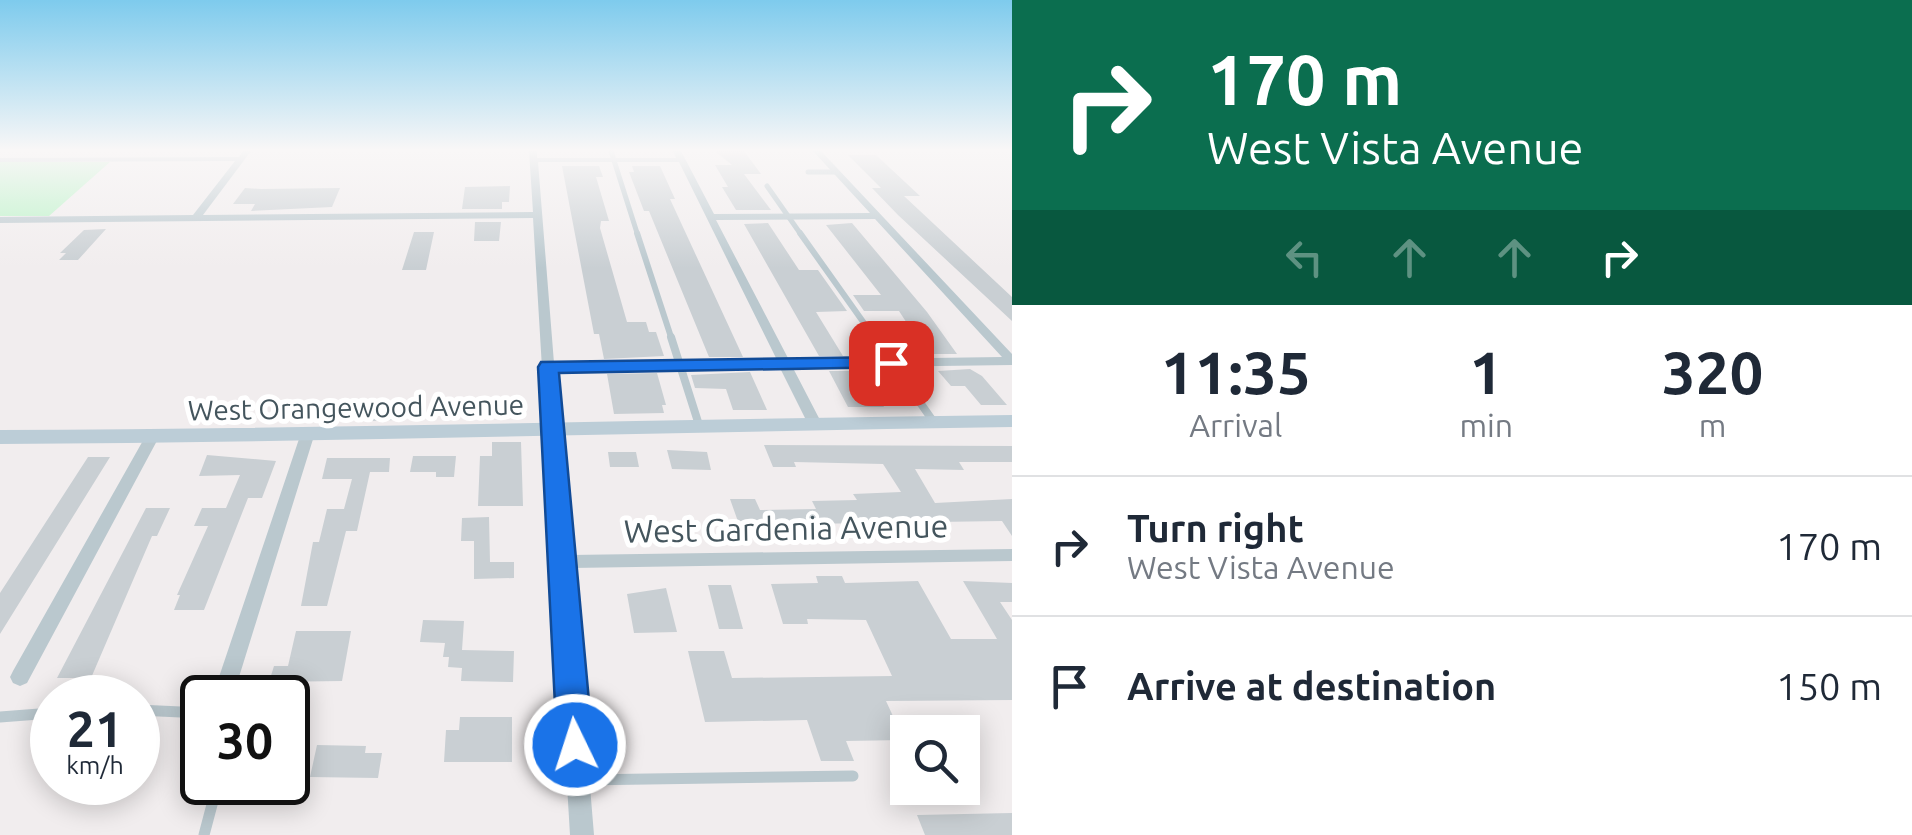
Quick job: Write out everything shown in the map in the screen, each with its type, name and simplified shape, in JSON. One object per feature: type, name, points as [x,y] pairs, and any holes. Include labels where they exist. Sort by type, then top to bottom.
[{"type":"street","points":[[196,218],[217,190]]},
{"type":"street","points":[[536,190],[582,835]]},
{"type":"street","points":[[699,190],[814,422]]},
{"type":"street","points":[[853,190],[1012,361]]},
{"type":"street","points":[[0,220],[538,215]]},
{"type":"street","points":[[711,217],[877,216]]},
{"type":"street","points":[[548,367],[1012,361]]},
{"type":"street","name":"West Orangewood Avenue","points":[[0,436],[307,436],[814,422],[1012,421]]},
{"type":"street","points":[[229,675],[307,436]]},
{"type":"street","points":[[20,676],[152,437]]},
{"type":"street","name":"West Gardenia Avenue","points":[[561,562],[1012,555]]},
{"type":"lane","points":[[623,190],[699,425]]},
{"type":"lane","points":[[769,190],[932,421]]},
{"type":"lane","points":[[0,717],[30,715]]},
{"type":"lane","points":[[578,780],[853,776]]},
{"type":"lane","points":[[204,835],[212,805]]},
{"type":"green space","points":[[0,190],[78,190],[49,216],[0,216]]},
{"type":"building","points":[[244,190],[339,190],[332,207],[251,211],[255,204],[233,204]]},
{"type":"building","points":[[465,190],[510,190],[509,202],[502,202],[502,209],[462,209]]},
{"type":"building","points":[[567,190],[600,190],[609,221],[601,221],[600,228],[627,322],[646,322],[649,332],[656,332],[664,356],[604,359],[599,334],[594,334]]},
{"type":"building","points":[[636,190],[671,190],[675,199],[670,199],[743,357],[709,357],[649,211],[644,211]]},
{"type":"building","points":[[724,190],[756,190],[771,210],[736,210]]},
{"type":"building","points":[[874,190],[914,190],[920,196],[904,196],[1012,297],[1012,321]]},
{"type":"building","points":[[475,222],[501,222],[499,241],[474,241]]},
{"type":"building","points":[[768,223],[799,270],[818,270],[847,311],[816,312],[843,356],[819,356],[744,224]]},
{"type":"building","points":[[852,223],[957,354],[927,354],[899,311],[864,311],[853,295],[881,295],[826,225]]},
{"type":"building","points":[[106,229],[78,260],[59,260],[66,253],[60,253],[84,230]]},
{"type":"building","points":[[414,232],[434,232],[426,270],[402,270]]},
{"type":"building","points":[[970,369],[982,376],[1007,405],[981,405],[965,386],[951,386],[938,371]]},
{"type":"building","points":[[829,371],[852,371],[865,393],[876,393],[884,407],[848,407]]},
{"type":"building","points":[[750,372],[767,410],[733,410],[726,389],[695,388],[691,375]]},
{"type":"building","points":[[657,373],[666,405],[662,405],[664,413],[614,414],[607,374]]},
{"type":"building","points":[[397,402],[395,420],[369,421],[372,403]]},
{"type":"building","points":[[492,442],[521,442],[523,506],[478,506],[480,456],[492,456]]},
{"type":"building","points":[[764,445],[1012,446],[1012,462],[959,462],[964,470],[915,469],[935,503],[1012,499],[1012,536],[1002,521],[805,524],[741,530],[730,499],[755,499],[760,510],[816,509],[812,501],[857,500],[853,494],[901,492],[883,464],[794,462],[796,467],[773,467]]},
{"type":"building","points":[[667,450],[707,452],[711,470],[672,469]]},
{"type":"building","points":[[608,452],[636,452],[639,467],[610,467]]},
{"type":"building","points":[[207,455],[276,461],[262,498],[248,498],[204,610],[174,610],[208,526],[194,526],[202,508],[226,508],[240,475],[199,476]]},
{"type":"building","points":[[413,456],[456,456],[454,477],[410,472]]},
{"type":"building","points":[[88,457],[110,457],[0,634],[0,593]]},
{"type":"building","points":[[327,458],[390,458],[389,472],[370,472],[357,531],[346,531],[327,606],[301,606],[313,542],[319,542],[327,509],[344,509],[352,479],[322,479]]},
{"type":"building","points":[[146,508],[170,508],[157,536],[152,536],[92,675],[59,675]]},
{"type":"building","points":[[489,517],[490,562],[514,562],[514,578],[474,579],[474,541],[461,541],[462,518]]},
{"type":"building","points":[[816,576],[842,576],[845,583],[918,581],[951,639],[997,639],[963,581],[1012,583],[1012,602],[1000,602],[1012,620],[1012,700],[886,701],[892,715],[890,740],[846,741],[854,761],[821,761],[807,720],[705,722],[688,651],[724,651],[732,678],[892,676],[866,620],[807,619],[808,624],[783,624],[771,584],[818,583]]},
{"type":"building","points":[[708,585],[731,585],[743,629],[719,629]]},
{"type":"building","points":[[666,588],[677,632],[634,633],[627,594]]},
{"type":"building","points":[[423,620],[464,621],[462,650],[514,651],[513,682],[461,681],[462,668],[448,667],[449,657],[443,657],[445,643],[420,642]]},
{"type":"building","points":[[296,631],[351,631],[342,681],[310,681],[310,675],[271,675],[274,666],[288,666]]},
{"type":"building","points":[[460,717],[512,717],[512,762],[444,762],[446,730],[459,730]]},
{"type":"building","points":[[317,745],[366,746],[365,753],[382,753],[378,778],[310,777]]},
{"type":"building","points":[[1012,813],[1012,835],[925,835],[917,815]]},
{"type":"route","points":[[575,745],[548,367],[891,363]]}]
